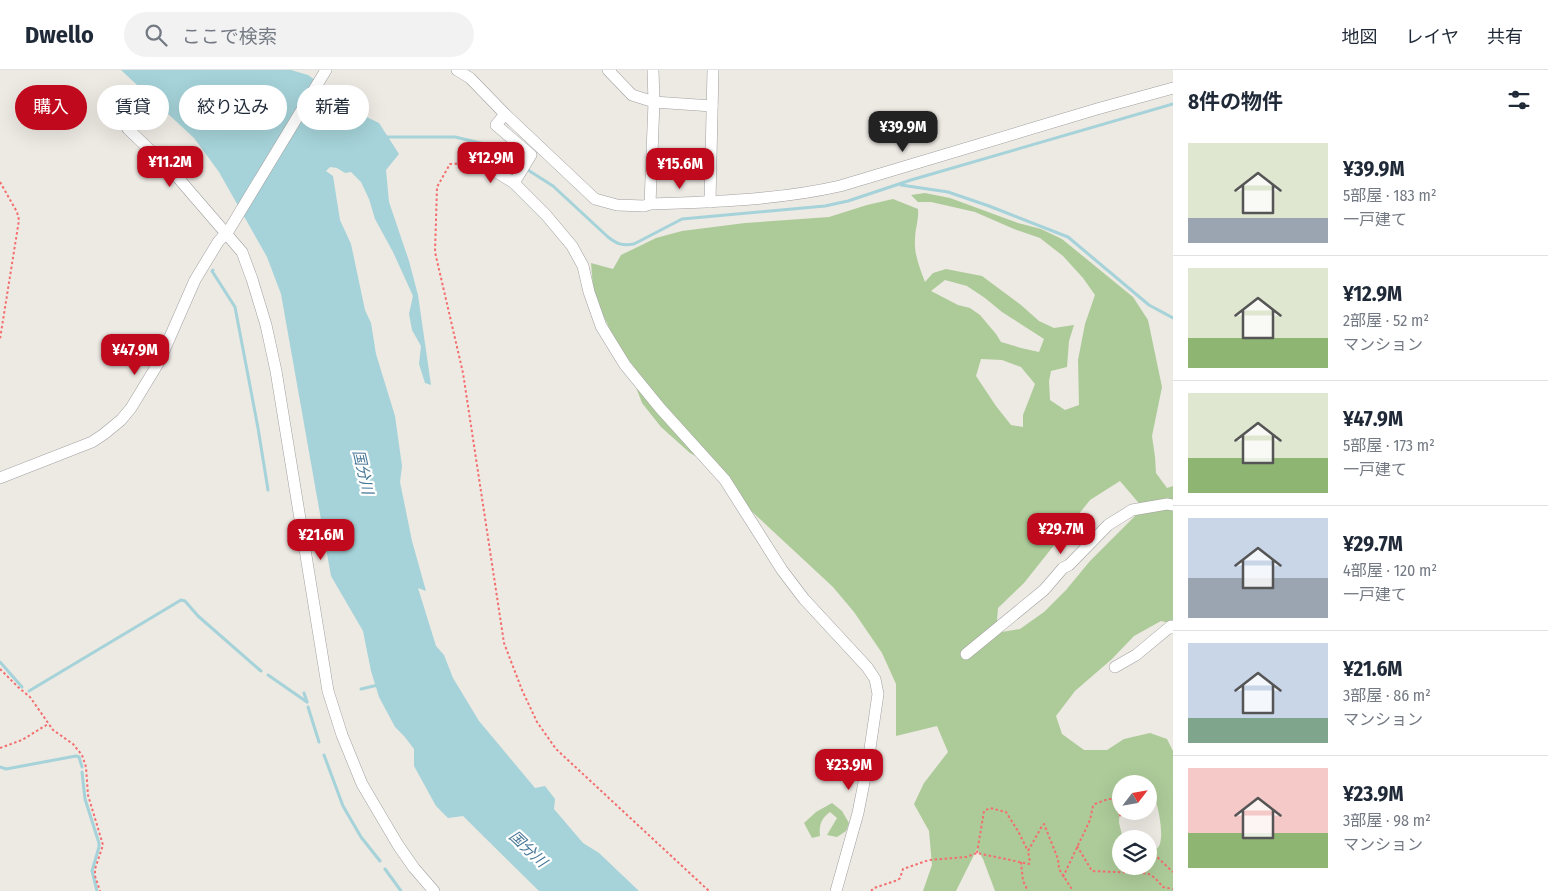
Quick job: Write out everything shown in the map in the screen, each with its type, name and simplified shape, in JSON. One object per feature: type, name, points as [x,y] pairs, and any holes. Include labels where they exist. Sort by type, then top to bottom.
[{"type":"street","points":[[0,478],[92,442],[121,420],[159,362],[189,290],[218,242],[227,232],[326,70]]},
{"type":"street","points":[[457,70],[470,78],[505,114],[595,199],[617,205],[644,206],[650,204],[710,202],[812,193],[1173,88]]},
{"type":"street","points":[[608,70],[632,95],[654,102],[712,106]]},
{"type":"street","points":[[650,204],[654,102],[653,70]]},
{"type":"street","points":[[710,202],[713,70]]},
{"type":"street","points":[[505,114],[496,125],[531,155],[516,179]]},
{"type":"street","points":[[129,130],[173,172],[227,232],[242,252],[266,325],[276,371],[328,691],[342,735],[362,784],[414,868],[434,891]]},
{"type":"street","points":[[482,163],[516,179],[572,246],[583,266],[589,292],[601,326],[625,365],[660,408],[725,480],[782,570],[804,599],[867,667],[875,679],[878,694],[868,762],[858,813],[836,891]]},
{"type":"street","points":[[966,654],[1044,590],[1063,568],[1069,565],[1108,524],[1132,510],[1167,504],[1173,505]]},
{"type":"street","points":[[1115,667],[1136,655],[1171,626],[1173,628]]},
{"type":"path","points":[[482,163],[450,164],[437,187],[435,252],[464,373],[504,643],[522,690],[537,722],[556,749],[708,891]]},
{"type":"path","points":[[0,182],[17,212],[19,220],[0,339]]},
{"type":"path","points":[[0,669],[30,697],[48,724],[60,736],[73,744],[82,755],[86,768],[88,796],[103,845],[95,872],[100,891]]},
{"type":"path","points":[[0,748],[22,740],[48,724]]},
{"type":"path","points":[[1063,876],[1090,820],[1093,806],[1112,799]]},
{"type":"path","points":[[871,891],[874,888],[898,880],[903,869],[929,860],[966,857],[977,853],[1029,864],[1030,862],[1028,851],[1006,812],[990,808],[984,812],[977,853]]},
{"type":"path","points":[[1028,851],[1042,826],[1046,824],[1058,859],[1059,869],[1071,890]]},
{"type":"path","points":[[1077,846],[1092,871],[1149,874],[1164,887],[1173,889]]},
{"type":"path","points":[[1157,856],[1173,872]]},
{"type":"path","points":[[1021,862],[1023,880],[1028,891]]},
{"type":"green space","points":[[925,193],[950,198],[1018,223],[1041,229],[1062,239],[1133,297],[1148,320],[1162,387],[1152,436],[1156,473],[1167,488],[1173,486],[1173,624],[1161,621],[1134,636],[1112,659],[1075,691],[1056,716],[1062,734],[1084,750],[1107,750],[1124,739],[1150,733],[1167,739],[1173,751],[1173,891],[995,891],[983,859],[977,849],[956,891],[923,891],[932,865],[929,831],[914,804],[924,783],[948,752],[937,726],[896,736],[896,684],[882,653],[854,612],[833,587],[746,506],[708,463],[690,453],[661,427],[642,403],[631,374],[616,347],[607,323],[594,299],[591,263],[613,269],[621,255],[656,238],[682,231],[745,223],[829,217],[893,199],[918,209],[915,251],[925,282],[933,273],[946,269],[982,276],[1039,321],[1054,328],[1074,325],[1069,341],[1067,367],[1051,371],[1049,381],[1050,400],[1065,410],[1079,405],[1078,360],[1085,324],[1095,295],[1083,278],[1063,256],[1040,238],[975,212],[931,202],[918,202],[911,195]],"holes":[[[945,280],[967,286],[1002,312],[1044,339],[1039,352],[1001,342],[980,315],[970,308],[958,305],[931,291]],[[981,359],[1002,360],[1021,367],[1035,384],[1023,415],[1023,427],[1011,425],[976,376]],[[1120,481],[1143,508],[1090,561],[1066,590],[1044,612],[1020,629],[996,633],[998,608],[1024,583],[1090,500]],[[1112,775],[1158,775],[1158,811],[1161,837],[1157,848],[1157,875],[1112,875],[1112,830],[1121,830],[1119,820],[1112,820]]]},
{"type":"green space","points":[[832,803],[842,811],[849,823],[846,831],[837,837],[827,835],[837,818],[830,812],[821,822],[820,836],[812,838],[804,823],[816,812]]},
{"type":"water","name":"国分川","points":[[121,70],[291,70],[308,75],[322,85],[297,85],[297,130],[369,130],[369,118],[379,123],[399,154],[386,170],[389,202],[409,261],[418,295],[431,385],[425,383],[419,364],[421,346],[412,330],[409,314],[413,296],[393,252],[375,219],[361,182],[351,172],[345,173],[337,168],[330,167],[326,171],[333,176],[340,220],[351,244],[365,310],[371,323],[376,354],[395,416],[402,466],[400,482],[412,541],[426,591],[418,588],[436,646],[444,655],[453,678],[479,721],[535,788],[545,786],[555,799],[554,809],[583,843],[599,853],[639,891],[539,891],[463,816],[448,818],[436,806],[414,766],[414,749],[395,727],[379,697],[371,671],[363,631],[331,576],[281,294],[267,257],[219,172],[194,138],[185,130],[287,130],[287,85],[179,85],[179,124],[169,115],[169,85],[137,85]]},
{"type":"waterway","points":[[386,137],[455,137],[489,145],[553,186],[608,237],[617,243],[626,245],[634,244],[682,219],[825,206],[848,201],[911,180],[1173,104]]},
{"type":"waterway","points":[[901,185],[948,192],[1068,237],[1149,305],[1173,318]]},
{"type":"waterway","points":[[213,270],[235,307],[268,490]]},
{"type":"waterway","points":[[29,691],[181,600],[185,601],[198,616],[261,671]]},
{"type":"waterway","points":[[0,662],[22,687]]},
{"type":"waterway","points":[[268,675],[307,702]]},
{"type":"waterway","points":[[361,689],[378,685]]},
{"type":"waterway","points":[[304,693],[307,702]]},
{"type":"waterway","points":[[308,707],[319,742]]},
{"type":"waterway","points":[[324,755],[343,806],[361,837],[380,861]]},
{"type":"waterway","points":[[0,767],[6,769],[76,756],[79,757],[82,767]]},
{"type":"waterway","points":[[82,772],[85,799],[99,843],[92,871],[97,891]]},
{"type":"waterway","points":[[385,869],[401,891]]}]
